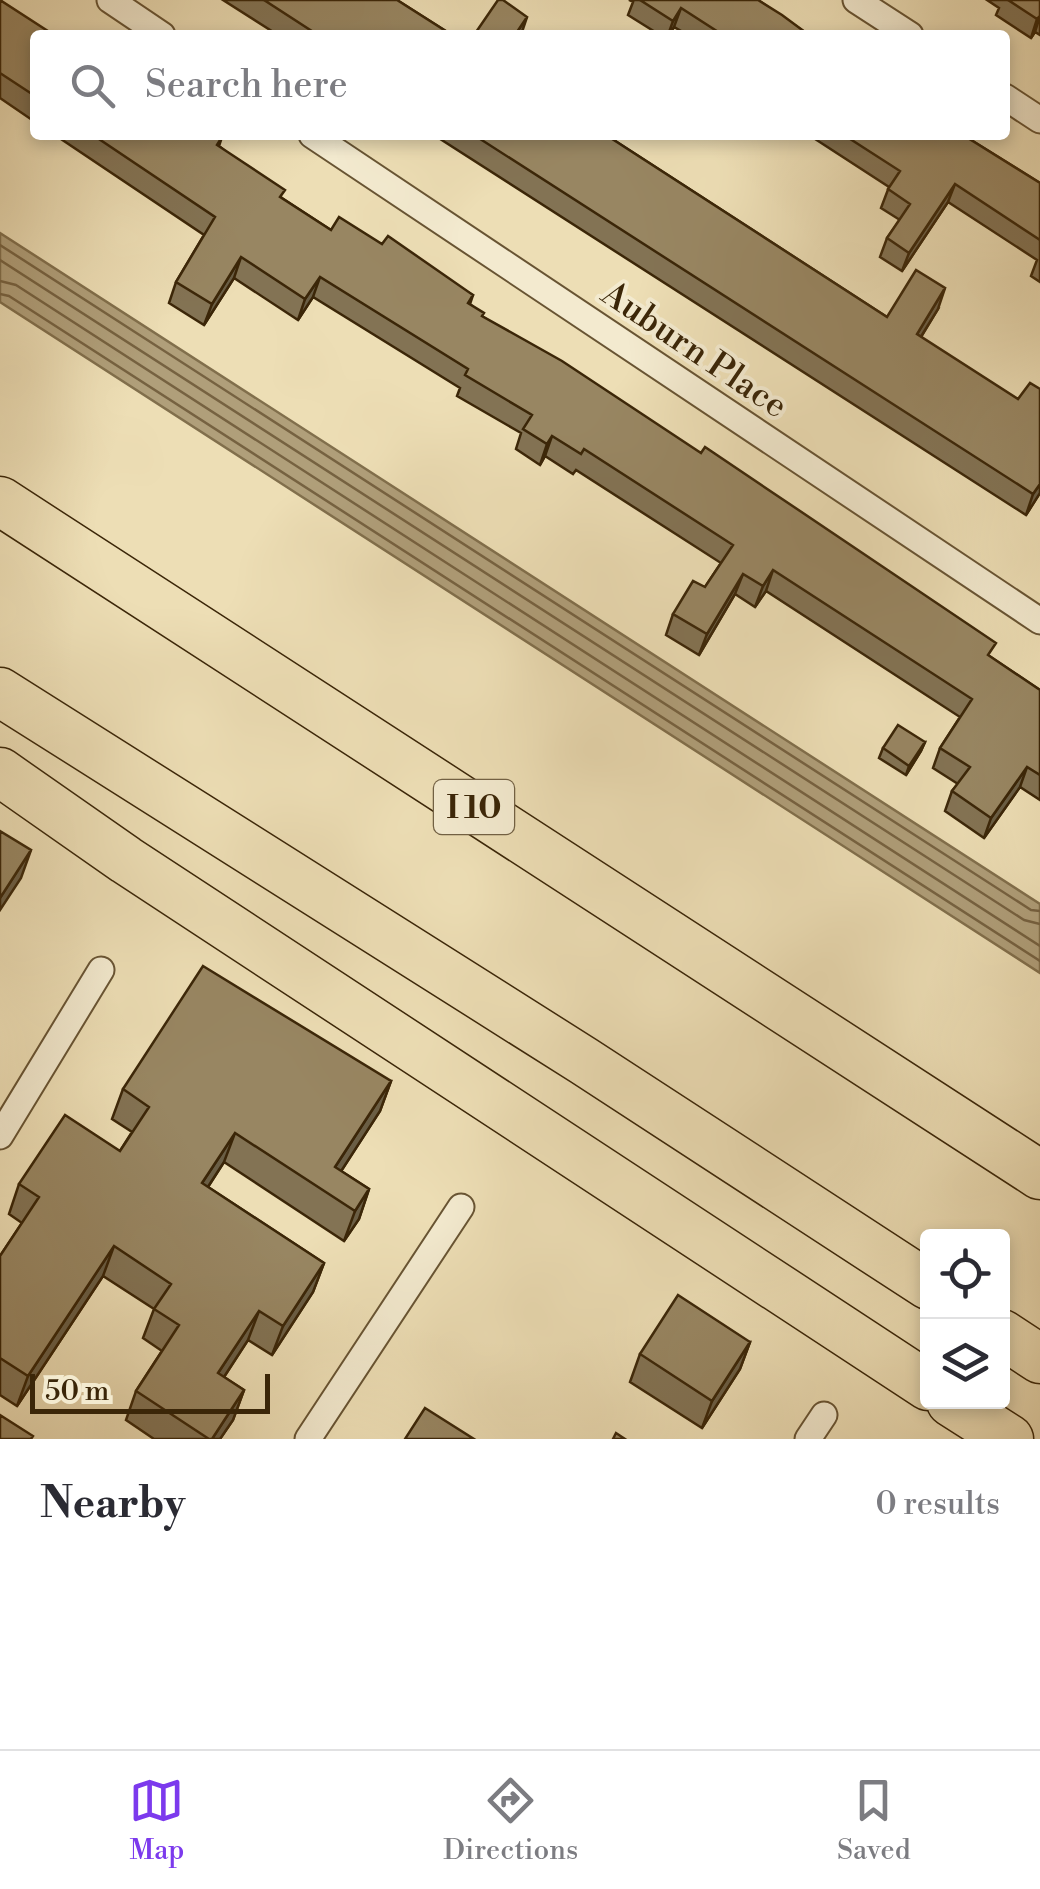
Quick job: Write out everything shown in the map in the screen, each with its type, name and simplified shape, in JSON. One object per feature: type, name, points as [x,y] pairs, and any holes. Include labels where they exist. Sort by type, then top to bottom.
[{"type":"highway","name":"I 10","points":[[0,501],[1040,1175]]},
{"type":"highway","points":[[0,692],[567,1050],[920,1280]]},
{"type":"highway","points":[[0,772],[126,860],[920,1381]]},
{"type":"highway","points":[[947,1113],[1040,1163]]},
{"type":"highway","points":[[1010,1339],[1040,1359]]},
{"type":"highway","points":[[963,1409],[1008,1439]]},
{"type":"street","points":[[110,0],[155,30]]},
{"type":"street","points":[[856,0],[902,30]]},
{"type":"street","points":[[1010,100],[1040,120]]},
{"type":"street","name":"Auburn Place","points":[[319,140],[1040,621]]},
{"type":"street","points":[[0,1136],[10,1100],[101,970]]},
{"type":"street","points":[[308,1439],[461,1207]]},
{"type":"street","points":[[808,1439],[824,1415]]},
{"type":"water","points":[[0,233],[1040,904],[1040,973],[0,302]]},
{"type":"building","points":[[0,0],[46,30],[30,30],[30,93],[0,73]]},
{"type":"building","points":[[264,0],[397,0],[444,30],[310,30]]},
{"type":"building","points":[[498,0],[527,17],[518,30],[477,30]]},
{"type":"building","points":[[640,0],[758,0],[802,30],[715,30],[681,8],[673,21]]},
{"type":"building","points":[[1008,0],[1040,0],[1040,16],[1037,19]]},
{"type":"building","points":[[100,140],[220,140],[217,145],[285,190],[280,197],[331,230],[339,217],[382,244],[388,236],[473,295],[468,303],[484,313],[482,316],[562,361],[701,453],[705,447],[996,643],[988,655],[1040,690],[1040,775],[1027,767],[991,818],[952,791],[970,767],[940,748],[972,699],[773,570],[763,586],[743,574],[707,634],[673,614],[693,581],[705,587],[733,545],[584,449],[581,454],[552,436],[547,444],[523,429],[532,415],[465,375],[468,369],[320,277],[305,299],[241,257],[212,304],[176,282],[215,217]]},
{"type":"building","points":[[482,140],[614,140],[887,317],[916,270],[945,288],[917,334],[1018,399],[1030,383],[1040,389],[1040,484],[1033,494]]},
{"type":"building","points":[[852,140],[971,140],[1040,183],[1040,240],[955,184],[909,253],[887,238],[910,204],[888,189],[900,171]]},
{"type":"building","points":[[898,725],[925,742],[909,766],[883,748]]},
{"type":"building","points":[[0,831],[31,850],[0,898]]},
{"type":"building","points":[[203,966],[391,1081],[335,1167],[369,1189],[355,1211],[235,1133],[202,1183],[324,1263],[283,1326],[259,1311],[218,1373],[244,1390],[212,1439],[136,1391],[179,1325],[154,1309],[171,1284],[114,1246],[28,1376],[0,1358],[0,1256],[39,1197],[19,1184],[65,1115],[120,1151],[149,1107],[123,1089]]},
{"type":"building","points":[[678,1295],[750,1342],[712,1401],[640,1354]]},
{"type":"building","points":[[425,1408],[474,1439],[405,1439]]},
{"type":"building","points":[[0,1415],[33,1436],[31,1439],[0,1439]]}]
